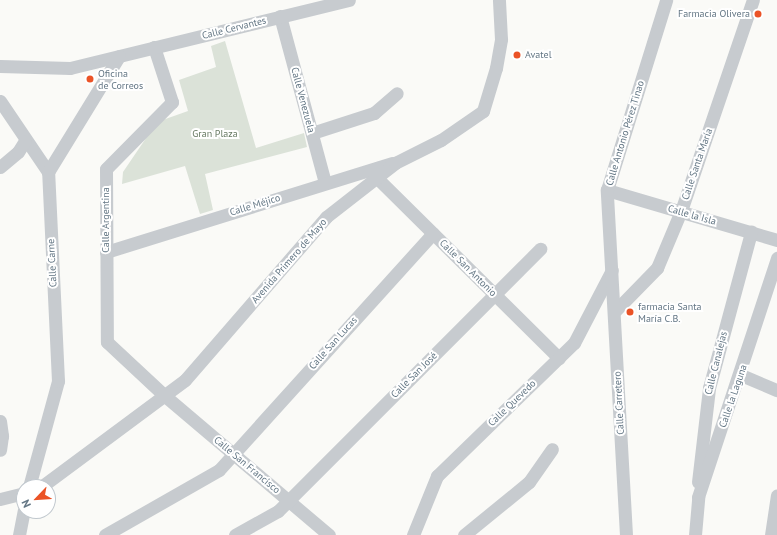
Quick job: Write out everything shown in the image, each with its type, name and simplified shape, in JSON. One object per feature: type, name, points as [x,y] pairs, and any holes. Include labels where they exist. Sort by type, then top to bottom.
[{"type":"street","name":"Calle Cervantes","points":[[0,66],[70,68],[345,0]]},
{"type":"street","name":"Avenida Primero de Mayo","points":[[53,479],[185,380],[326,218],[404,158],[441,140],[483,111],[496,68],[501,39],[499,0]]},
{"type":"street","name":"Calle Antonio Pérez Tinao","points":[[612,270],[607,190],[666,0]]},
{"type":"street","name":"Calle Santa María","points":[[614,312],[657,268],[681,212],[753,0]]},
{"type":"street","name":"Calle Venezuela","points":[[280,16],[325,183]]},
{"type":"street","name":"Calle Argentina","points":[[154,47],[172,102],[106,169],[107,342],[165,396]]},
{"type":"street","points":[[0,101],[25,142],[48,172],[119,56]]},
{"type":"street","points":[[312,133],[374,114],[397,93]]},
{"type":"street","points":[[0,167],[18,152],[25,142]]},
{"type":"street","name":"Calle Méjico","points":[[106,252],[404,158]]},
{"type":"street","name":"Calle Carne","points":[[31,479],[58,381],[48,172]]},
{"type":"street","name":"Calle San Antonio","points":[[377,178],[559,358]]},
{"type":"street","name":"Calle la Isla","points":[[607,190],[777,240]]},
{"type":"street","name":"Calle Canalejas","points":[[698,497],[709,388],[751,232]]},
{"type":"street","name":"Calle San Lucas","points":[[105,535],[219,470],[433,233]]},
{"type":"street","name":"Calle San José","points":[[235,535],[278,511],[540,249]]},
{"type":"street","name":"Calle la Laguna","points":[[695,535],[698,497],[740,375],[777,258]]},
{"type":"street","name":"Calle Carretero","points":[[612,270],[626,535]]},
{"type":"street","name":"Calle Quevedo","points":[[413,535],[437,476],[574,343],[612,270]]},
{"type":"street","points":[[740,375],[777,390]]},
{"type":"street","name":"Calle San Francisco","points":[[165,396],[329,535]]},
{"type":"street","points":[[0,421],[2,436],[0,450]]},
{"type":"street","points":[[464,535],[529,482],[552,449]]},
{"type":"street","points":[[0,499],[16,495]]},
{"type":"street","points":[[771,535],[777,495]]},
{"type":"street","points":[[18,535],[22,519]]},
{"type":"green space","name":"Gran Plaza","points":[[225,41],[256,148],[304,133],[307,147],[205,174],[213,210],[200,214],[185,166],[122,184],[123,172],[157,122],[188,111],[179,80],[216,67],[211,46]]},
{"type":"place","name":"Farmacia Olivera","points":[[758,14]]},
{"type":"place","name":"Avatel","points":[[517,55]]},
{"type":"place","name":"Oficina de Correos","points":[[90,79]]},
{"type":"place","name":"farmacia Santa María C.B.","points":[[630,312]]}]
